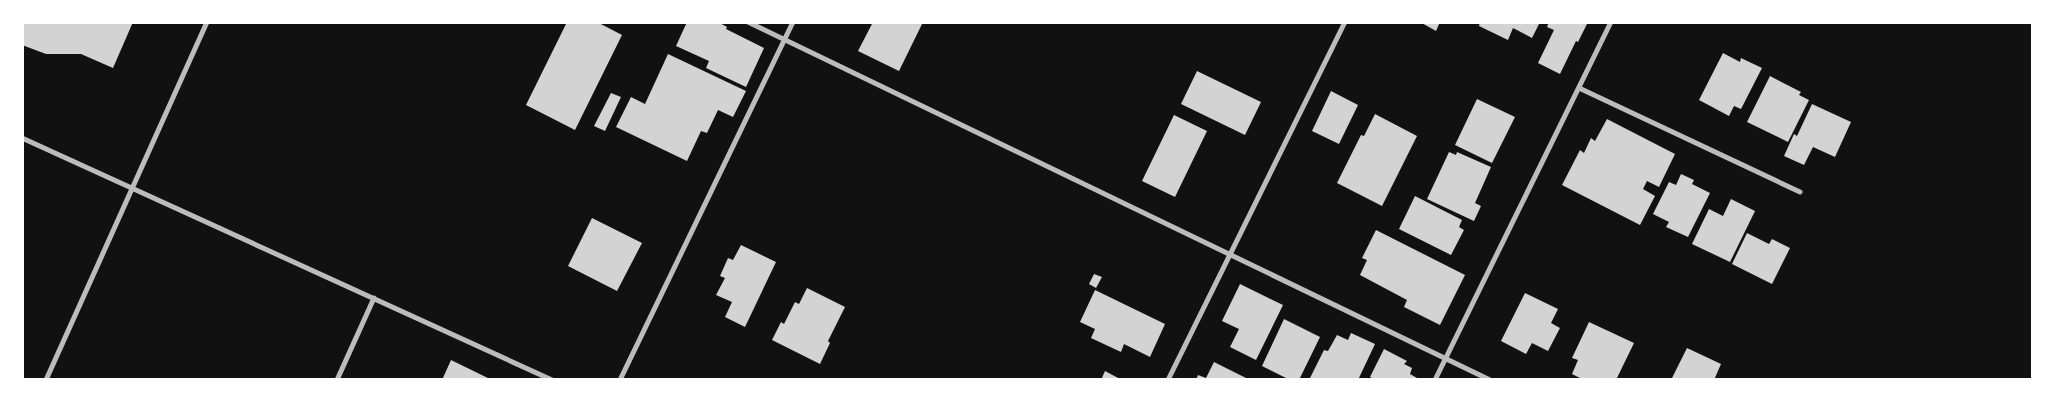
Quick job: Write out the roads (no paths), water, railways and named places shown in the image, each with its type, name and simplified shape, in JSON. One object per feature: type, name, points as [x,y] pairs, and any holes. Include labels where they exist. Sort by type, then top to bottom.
[{"type":"street","points":[[46,380],[207,22]]},
{"type":"street","points":[[748,22],[1490,380]]},
{"type":"street","points":[[620,380],[793,22]]},
{"type":"street","points":[[1168,380],[1345,22]]},
{"type":"street","points":[[1435,380],[1611,22]]},
{"type":"street","points":[[1579,88],[1800,192]]},
{"type":"street","points":[[22,138],[552,380]]},
{"type":"street","points":[[337,380],[374,298]]}]
